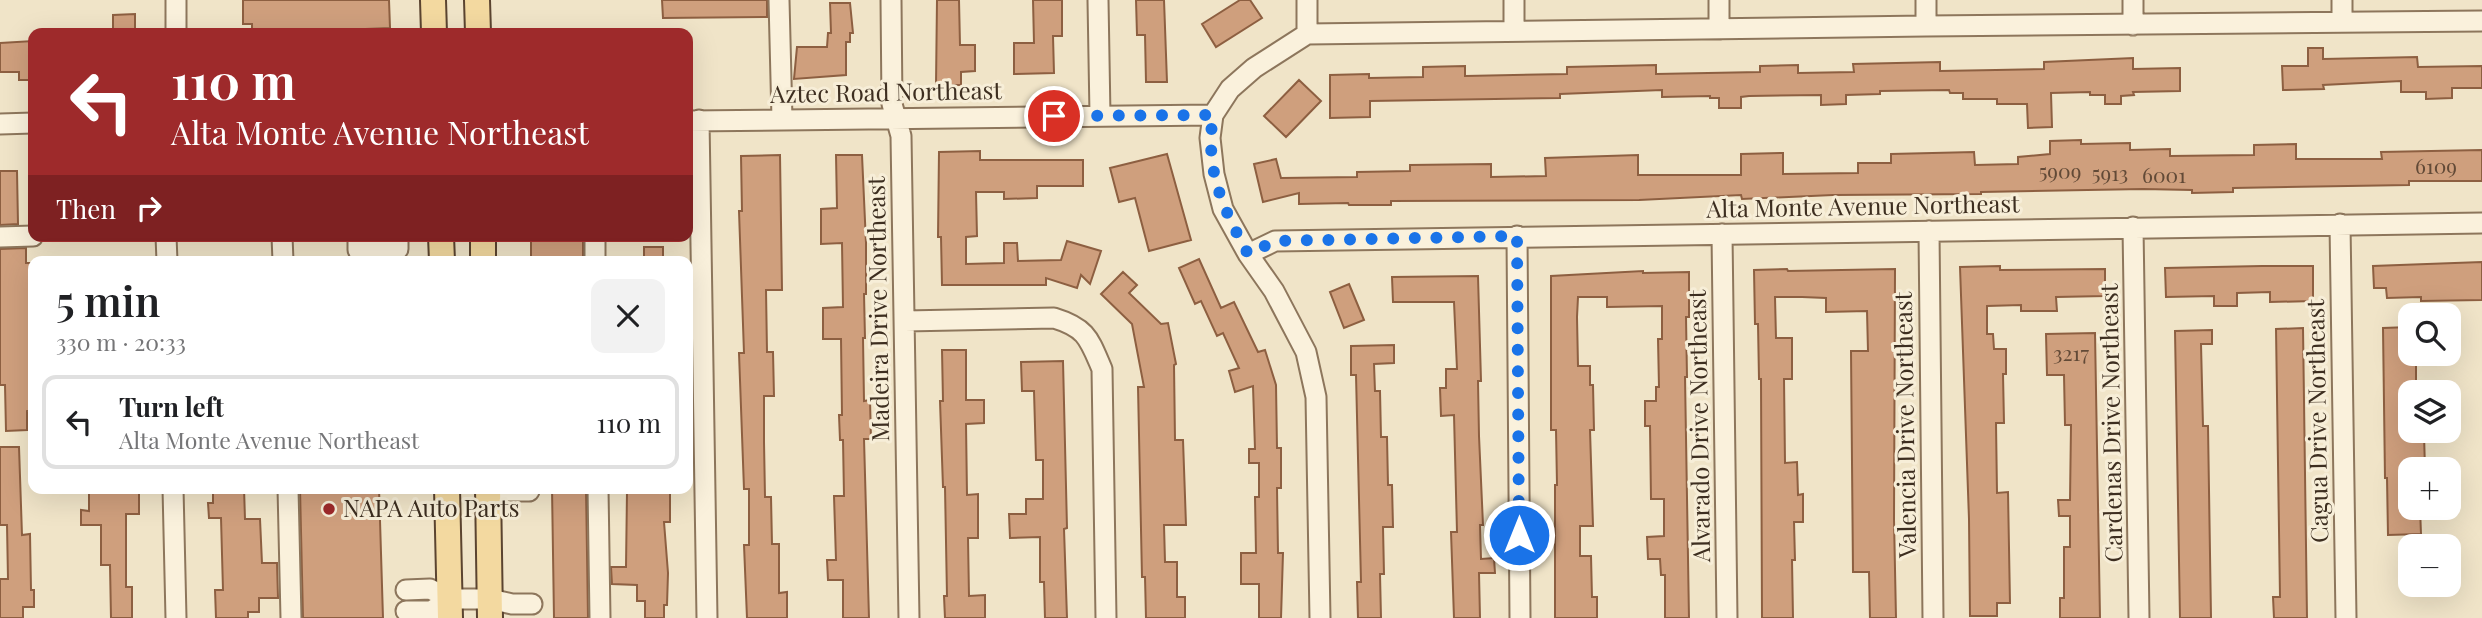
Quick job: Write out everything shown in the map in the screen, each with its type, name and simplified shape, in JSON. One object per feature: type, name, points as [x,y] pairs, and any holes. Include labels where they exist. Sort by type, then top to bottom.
[{"type":"main road","points":[[433,0],[434,28]]},
{"type":"main road","points":[[477,0],[478,28]]},
{"type":"main road","points":[[447,494],[450,608]]},
{"type":"main road","points":[[488,494],[490,608]]},
{"type":"street","points":[[176,0],[176,28]]},
{"type":"street","points":[[779,0],[776,66],[782,119]]},
{"type":"street","name":"Madeira Drive Northeast","points":[[891,0],[892,103],[901,136],[909,618]]},
{"type":"street","points":[[1098,0],[1100,115]]},
{"type":"street","points":[[1307,0],[1307,34]]},
{"type":"street","points":[[1514,0],[1514,31]]},
{"type":"street","points":[[1718,0],[1719,29]]},
{"type":"street","points":[[1926,0],[1926,26]]},
{"type":"street","points":[[2133,0],[2133,25]]},
{"type":"street","points":[[2342,0],[2342,22]]},
{"type":"street","points":[[1320,618],[1316,397],[1306,352],[1274,291],[1248,254],[1223,209],[1214,174],[1210,138],[1213,115],[1230,89],[1254,68],[1307,34],[2482,21]]},
{"type":"street","name":"Aztec Road Northeast","points":[[693,120],[1213,115]]},
{"type":"street","points":[[693,120],[707,618]]},
{"type":"street","points":[[0,124],[28,123]]},
{"type":"street","name":"Alta Monte Avenue Northeast","points":[[1248,254],[1275,241],[2482,223]]},
{"type":"street","name":"Cagua Drive Northeast","points":[[2340,224],[2346,618]]},
{"type":"street","name":"Cardenas Drive Northeast","points":[[2133,227],[2139,618]]},
{"type":"street","name":"Valencia Drive Northeast","points":[[1929,231],[1933,618]]},
{"type":"street","name":"Alvarado Drive Northeast","points":[[1722,234],[1727,618]]},
{"type":"street","points":[[0,237],[28,236]]},
{"type":"street","points":[[1517,236],[1520,618]]},
{"type":"street","points":[[358,242],[358,250],[398,249],[398,242]]},
{"type":"street","points":[[905,321],[1054,318],[1074,324],[1090,340],[1102,369],[1106,618]]},
{"type":"street","points":[[173,494],[176,618]]},
{"type":"street","points":[[288,494],[291,618]]},
{"type":"street","points":[[598,494],[600,618]]},
{"type":"street","points":[[406,590],[430,589],[450,608]]},
{"type":"street","points":[[406,611],[532,604]]},
{"type":"building","points":[[243,0],[389,0],[390,28],[252,28],[252,24],[243,24]]},
{"type":"building","points":[[662,0],[767,0],[767,17],[663,18]]},
{"type":"building","points":[[937,0],[959,0],[960,45],[975,45],[975,71],[961,72],[961,85],[936,85]]},
{"type":"building","points":[[1033,0],[1062,0],[1062,36],[1053,36],[1054,73],[1014,74],[1014,43],[1034,43]]},
{"type":"building","points":[[1136,0],[1164,0],[1167,82],[1146,82],[1145,35],[1137,35]]},
{"type":"building","points":[[1240,0],[1250,0],[1262,18],[1216,47],[1202,24]]},
{"type":"building","points":[[830,3],[850,3],[853,33],[850,33],[850,42],[846,42],[846,75],[794,79],[797,47],[827,47],[828,33],[831,33]]},
{"type":"building","points":[[135,14],[135,28],[113,28],[113,15]]},
{"type":"building","points":[[28,41],[28,80],[19,80],[19,72],[0,72],[0,43]]},
{"type":"building","points":[[2308,48],[2323,48],[2323,59],[2417,57],[2418,67],[2482,66],[2482,88],[2452,88],[2452,98],[2426,99],[2426,92],[2401,92],[2401,81],[2323,85],[2324,89],[2283,90],[2282,66],[2308,66]]},
{"type":"building","points":[[2133,58],[2133,69],[2180,68],[2180,91],[2133,92],[2134,95],[2121,96],[2121,104],[2105,104],[2105,95],[2090,95],[2090,92],[2051,93],[2052,127],[2028,128],[2027,104],[1997,104],[1997,99],[1963,99],[1963,93],[1950,93],[1949,90],[1880,91],[1880,94],[1846,95],[1846,104],[1821,105],[1821,95],[1749,96],[1741,97],[1741,108],[1719,108],[1719,98],[1710,96],[1662,97],[1662,90],[1560,94],[1560,98],[1370,101],[1370,117],[1330,118],[1330,75],[1369,74],[1369,78],[1423,77],[1423,67],[1465,66],[1465,76],[1567,74],[1567,67],[1656,65],[1656,74],[1760,72],[1760,66],[1798,65],[1798,73],[1854,72],[1853,64],[1940,62],[1940,71],[2044,69],[2044,62]]},
{"type":"building","points":[[1299,80],[1321,101],[1286,137],[1264,116]]},
{"type":"building","points":[[2081,140],[2081,144],[2130,143],[2130,150],[2170,149],[2170,156],[2254,155],[2254,145],[2296,144],[2296,159],[2382,159],[2381,152],[2482,150],[2482,181],[2233,188],[2233,192],[2192,193],[2192,190],[2143,189],[1742,199],[1741,195],[1639,200],[1391,201],[1391,205],[1349,205],[1299,204],[1299,193],[1263,202],[1254,164],[1276,159],[1281,178],[1357,177],[1357,172],[1410,171],[1410,165],[1491,164],[1491,177],[1546,176],[1545,158],[1638,155],[1638,175],[1741,175],[1741,154],[1783,153],[1783,174],[1858,173],[1858,163],[1891,163],[1891,154],[1974,152],[1975,165],[2018,164],[2018,157],[2050,154],[2050,141]]},
{"type":"building","points":[[980,151],[980,160],[1083,160],[1083,186],[1037,186],[1037,198],[1004,199],[1004,192],[976,192],[977,236],[966,237],[966,264],[1004,263],[1004,243],[1017,243],[1018,261],[1061,260],[1067,241],[1101,251],[1090,284],[1081,275],[1077,288],[1046,278],[1046,285],[942,285],[941,237],[938,237],[939,152]]},
{"type":"building","points":[[1167,154],[1191,240],[1149,251],[1135,198],[1119,202],[1110,168]]},
{"type":"building","points":[[780,155],[782,290],[766,290],[767,352],[773,352],[774,396],[764,396],[764,442],[765,497],[771,497],[772,544],[779,544],[779,593],[787,592],[787,618],[747,618],[744,545],[749,545],[749,489],[744,489],[739,353],[744,353],[739,211],[742,211],[741,156]]},
{"type":"building","points":[[836,155],[862,155],[866,243],[864,401],[870,400],[871,439],[864,439],[869,618],[843,618],[843,580],[828,580],[827,560],[836,560],[834,496],[844,496],[843,440],[840,440],[839,415],[842,415],[841,339],[823,339],[823,308],[843,307],[842,243],[821,244],[821,209],[837,208]]},
{"type":"building","points":[[0,171],[17,171],[18,224],[0,225]]},
{"type":"building","points":[[531,242],[583,242],[583,256],[531,256]]},
{"type":"building","points":[[644,247],[663,247],[663,256],[644,256]]},
{"type":"building","points":[[26,248],[27,430],[6,431],[5,385],[0,385],[0,249]]},
{"type":"building","points":[[1199,259],[1221,308],[1234,302],[1258,352],[1265,350],[1276,385],[1277,448],[1281,448],[1281,488],[1277,488],[1278,553],[1283,553],[1281,618],[1259,618],[1259,584],[1241,584],[1241,553],[1256,553],[1255,497],[1259,497],[1259,463],[1249,463],[1249,449],[1255,449],[1253,386],[1235,392],[1229,371],[1239,368],[1223,333],[1217,336],[1201,301],[1195,304],[1179,268]]},
{"type":"building","points":[[2482,262],[2482,300],[2421,301],[2421,297],[2387,298],[2386,288],[2374,288],[2373,266]]},
{"type":"building","points":[[2000,266],[2000,270],[2105,269],[2105,296],[2056,297],[2057,311],[2021,311],[2021,305],[1987,306],[1987,334],[1993,334],[1994,349],[2006,349],[2006,374],[2003,374],[2004,423],[1996,423],[1997,493],[2008,492],[2010,603],[1997,603],[1997,616],[1970,616],[1960,267]]},
{"type":"building","points":[[2313,266],[2313,301],[2270,302],[2270,292],[2237,293],[2237,306],[2214,306],[2214,296],[2166,297],[2165,268]]},
{"type":"building","points":[[1895,269],[1896,618],[1870,618],[1869,572],[1853,572],[1851,351],[1868,351],[1867,311],[1826,312],[1826,298],[1775,297],[1776,338],[1792,338],[1792,379],[1784,379],[1785,463],[1797,462],[1798,495],[1803,494],[1803,522],[1794,522],[1793,618],[1762,618],[1761,379],[1758,324],[1755,324],[1754,270]]},
{"type":"building","points":[[1643,271],[1689,272],[1685,377],[1689,618],[1665,618],[1665,575],[1661,575],[1660,559],[1648,559],[1647,537],[1664,536],[1664,499],[1651,499],[1650,426],[1645,426],[1645,401],[1656,401],[1656,387],[1659,387],[1658,339],[1662,339],[1662,306],[1607,307],[1607,297],[1578,297],[1578,366],[1590,366],[1594,430],[1590,430],[1593,526],[1580,526],[1580,556],[1591,556],[1592,597],[1597,597],[1597,618],[1555,618],[1557,485],[1556,430],[1551,430],[1551,276]]},
{"type":"building","points":[[1123,272],[1137,285],[1129,293],[1161,324],[1168,323],[1176,364],[1175,440],[1183,440],[1186,525],[1164,525],[1165,562],[1177,562],[1177,597],[1185,597],[1185,618],[1146,618],[1145,577],[1142,577],[1138,387],[1144,387],[1132,324],[1101,294]]},
{"type":"building","points":[[1478,276],[1481,381],[1478,381],[1479,436],[1483,525],[1480,525],[1481,559],[1494,558],[1495,573],[1479,573],[1480,618],[1454,618],[1451,532],[1457,532],[1454,415],[1441,416],[1440,388],[1446,388],[1446,369],[1457,369],[1454,302],[1393,302],[1392,277]]},
{"type":"building","points":[[1349,284],[1364,320],[1344,328],[1330,292]]},
{"type":"building","points":[[2398,327],[2398,366],[2416,366],[2416,380],[2398,380],[2398,443],[2424,443],[2425,457],[2398,457],[2398,520],[2420,520],[2421,534],[2388,535],[2383,328]]},
{"type":"building","points":[[2303,328],[2307,618],[2274,618],[2273,597],[2280,597],[2276,329]]},
{"type":"building","points":[[2212,330],[2212,344],[2201,344],[2203,426],[2208,426],[2211,618],[2180,618],[2175,331]]},
{"type":"building","points":[[2095,333],[2100,618],[2060,618],[2060,598],[2064,598],[2064,547],[2070,547],[2070,516],[2059,516],[2058,500],[2070,500],[2071,425],[2065,425],[2064,375],[2047,375],[2046,334]]},
{"type":"building","points":[[1394,345],[1394,363],[1374,364],[1375,391],[1380,391],[1381,437],[1387,437],[1388,485],[1392,485],[1393,527],[1383,527],[1381,618],[1358,618],[1357,582],[1361,582],[1356,375],[1351,375],[1351,346]]},
{"type":"building","points":[[942,350],[966,350],[966,400],[984,400],[984,423],[966,424],[967,495],[978,494],[978,538],[968,538],[969,596],[985,595],[985,618],[945,618],[945,487],[940,401],[943,401]]},
{"type":"building","points":[[1063,361],[1067,618],[1045,618],[1044,582],[1040,582],[1040,537],[1010,538],[1009,514],[1026,514],[1026,499],[1043,499],[1043,460],[1036,460],[1034,391],[1022,391],[1021,362]]},
{"type":"building","points":[[0,447],[19,447],[22,535],[30,534],[31,590],[34,590],[34,607],[23,607],[23,618],[0,618],[0,579],[8,579],[7,525],[0,525]]},
{"type":"building","points":[[89,494],[139,494],[139,514],[126,514],[126,587],[132,587],[132,618],[111,618],[110,565],[101,565],[101,525],[81,525],[81,510],[89,511]]},
{"type":"building","points":[[213,494],[244,494],[245,519],[260,519],[262,563],[277,563],[278,598],[259,598],[259,612],[248,612],[248,618],[216,618],[215,590],[223,590],[221,518],[209,518],[208,503],[213,503]]},
{"type":"building","points":[[300,494],[379,494],[383,618],[303,618]]},
{"type":"building","points":[[552,494],[586,494],[588,618],[554,618]]},
{"type":"building","points":[[627,494],[670,494],[670,522],[664,522],[668,573],[664,618],[645,618],[645,601],[637,601],[637,585],[612,584],[611,567],[626,567]]},
{"type":"place","name":"NAPA Auto Parts","points":[[329,509]]},
{"type":"route","points":[[1054,116],[1213,115],[1210,138],[1214,174],[1223,209],[1248,254],[1275,241],[1517,236],[1519,535]]}]
